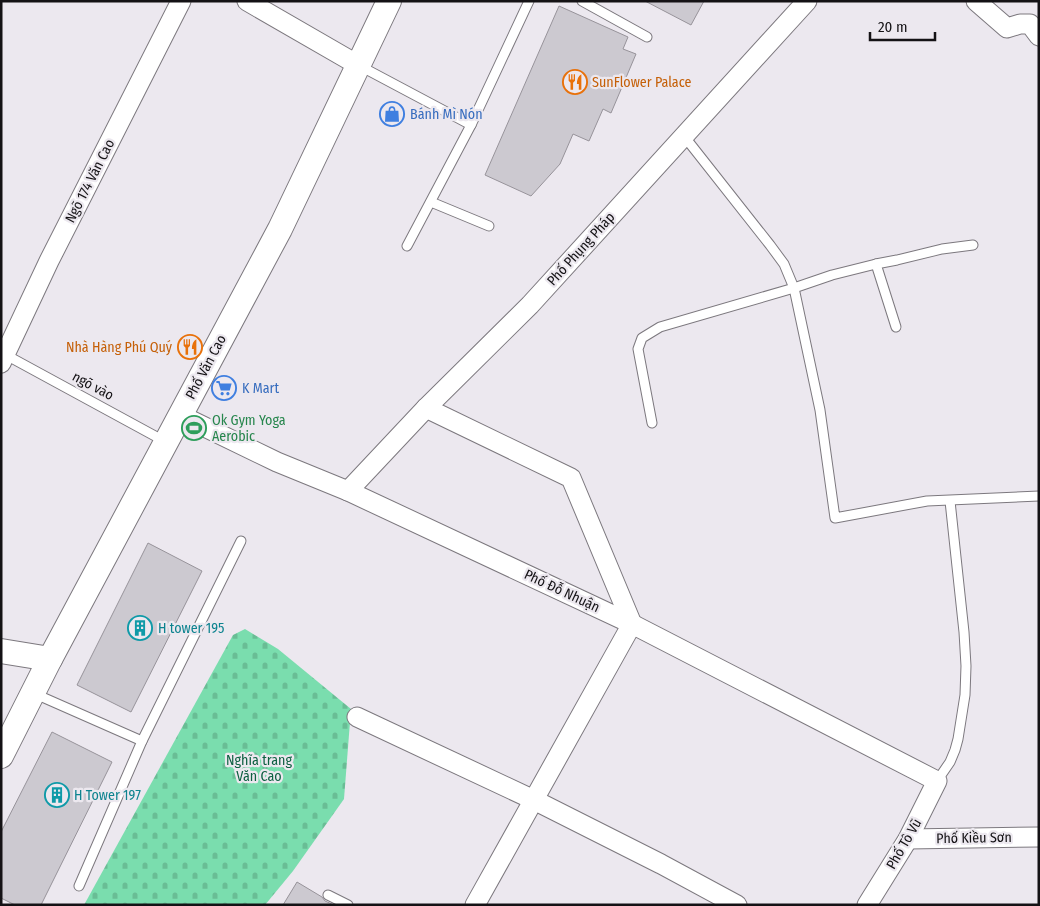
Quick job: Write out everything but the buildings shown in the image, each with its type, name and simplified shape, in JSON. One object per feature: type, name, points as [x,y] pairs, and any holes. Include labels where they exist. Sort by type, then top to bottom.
[{"type":"street","name":"Ngõ 174 Văn Cao","points":[[4,359],[49,261],[181,1]]},
{"type":"street","points":[[247,1],[358,65]]},
{"type":"street","name":"Phố Văn Cao","points":[[1,756],[50,659],[280,229],[389,1]]},
{"type":"street","name":"Phố Phụng Pháp","points":[[348,491],[426,408],[530,305],[807,1]]},
{"type":"street","points":[[976,1],[1007,28],[1020,24],[1030,24],[1039,36]]},
{"type":"street","points":[[426,408],[571,478],[632,624],[475,905]]},
{"type":"street","name":"Phố Đỗ Nhuận","points":[[180,415],[277,462],[348,491],[632,624],[937,781]]},
{"type":"street","points":[[1,651],[50,659]]},
{"type":"street","points":[[357,717],[534,800],[661,864],[737,905]]},
{"type":"street","name":"Phố Tô Vũ","points":[[867,905],[908,838],[937,781]]},
{"type":"street","name":"Phố Kiều Sơn","points":[[908,838],[1039,837]]},
{"type":"lane","points":[[407,246],[471,125],[529,1]]},
{"type":"lane","points":[[582,1],[647,37]]},
{"type":"lane","points":[[358,65],[471,125]]},
{"type":"lane","points":[[684,136],[784,264],[794,288],[820,410],[835,518],[928,501],[1039,496]]},
{"type":"lane","points":[[431,202],[489,226]]},
{"type":"lane","points":[[652,423],[638,349],[642,338],[660,327],[832,275],[942,249],[973,245]]},
{"type":"lane","points":[[876,264],[896,327]]},
{"type":"lane","name":"ngõ vào","points":[[4,359],[166,442]]},
{"type":"lane","points":[[937,781],[950,762],[955,750],[965,695],[964,632],[950,500]]},
{"type":"lane","points":[[79,886],[142,741],[241,540]]},
{"type":"lane","points":[[33,693],[142,741]]},
{"type":"lane","points":[[328,895],[348,905]]},
{"type":"green space","name":"Nghĩa trang Văn Cao","points":[[245,629],[278,649],[351,709],[344,799],[293,871],[265,905],[84,905],[233,635]]},
{"type":"place","name":"SunFlower Palace","points":[[575,82]]},
{"type":"place","name":"Bánh Mì Nón","points":[[392,114]]},
{"type":"place","name":"Nhà Hàng Phú Quý","points":[[190,347]]},
{"type":"place","name":"K Mart","points":[[224,388]]},
{"type":"place","name":"Ok Gym Yoga Aerobic","points":[[194,428]]},
{"type":"place","name":"H tower 195","points":[[140,628]]},
{"type":"place","name":"H Tower 197","points":[[57,795]]}]
